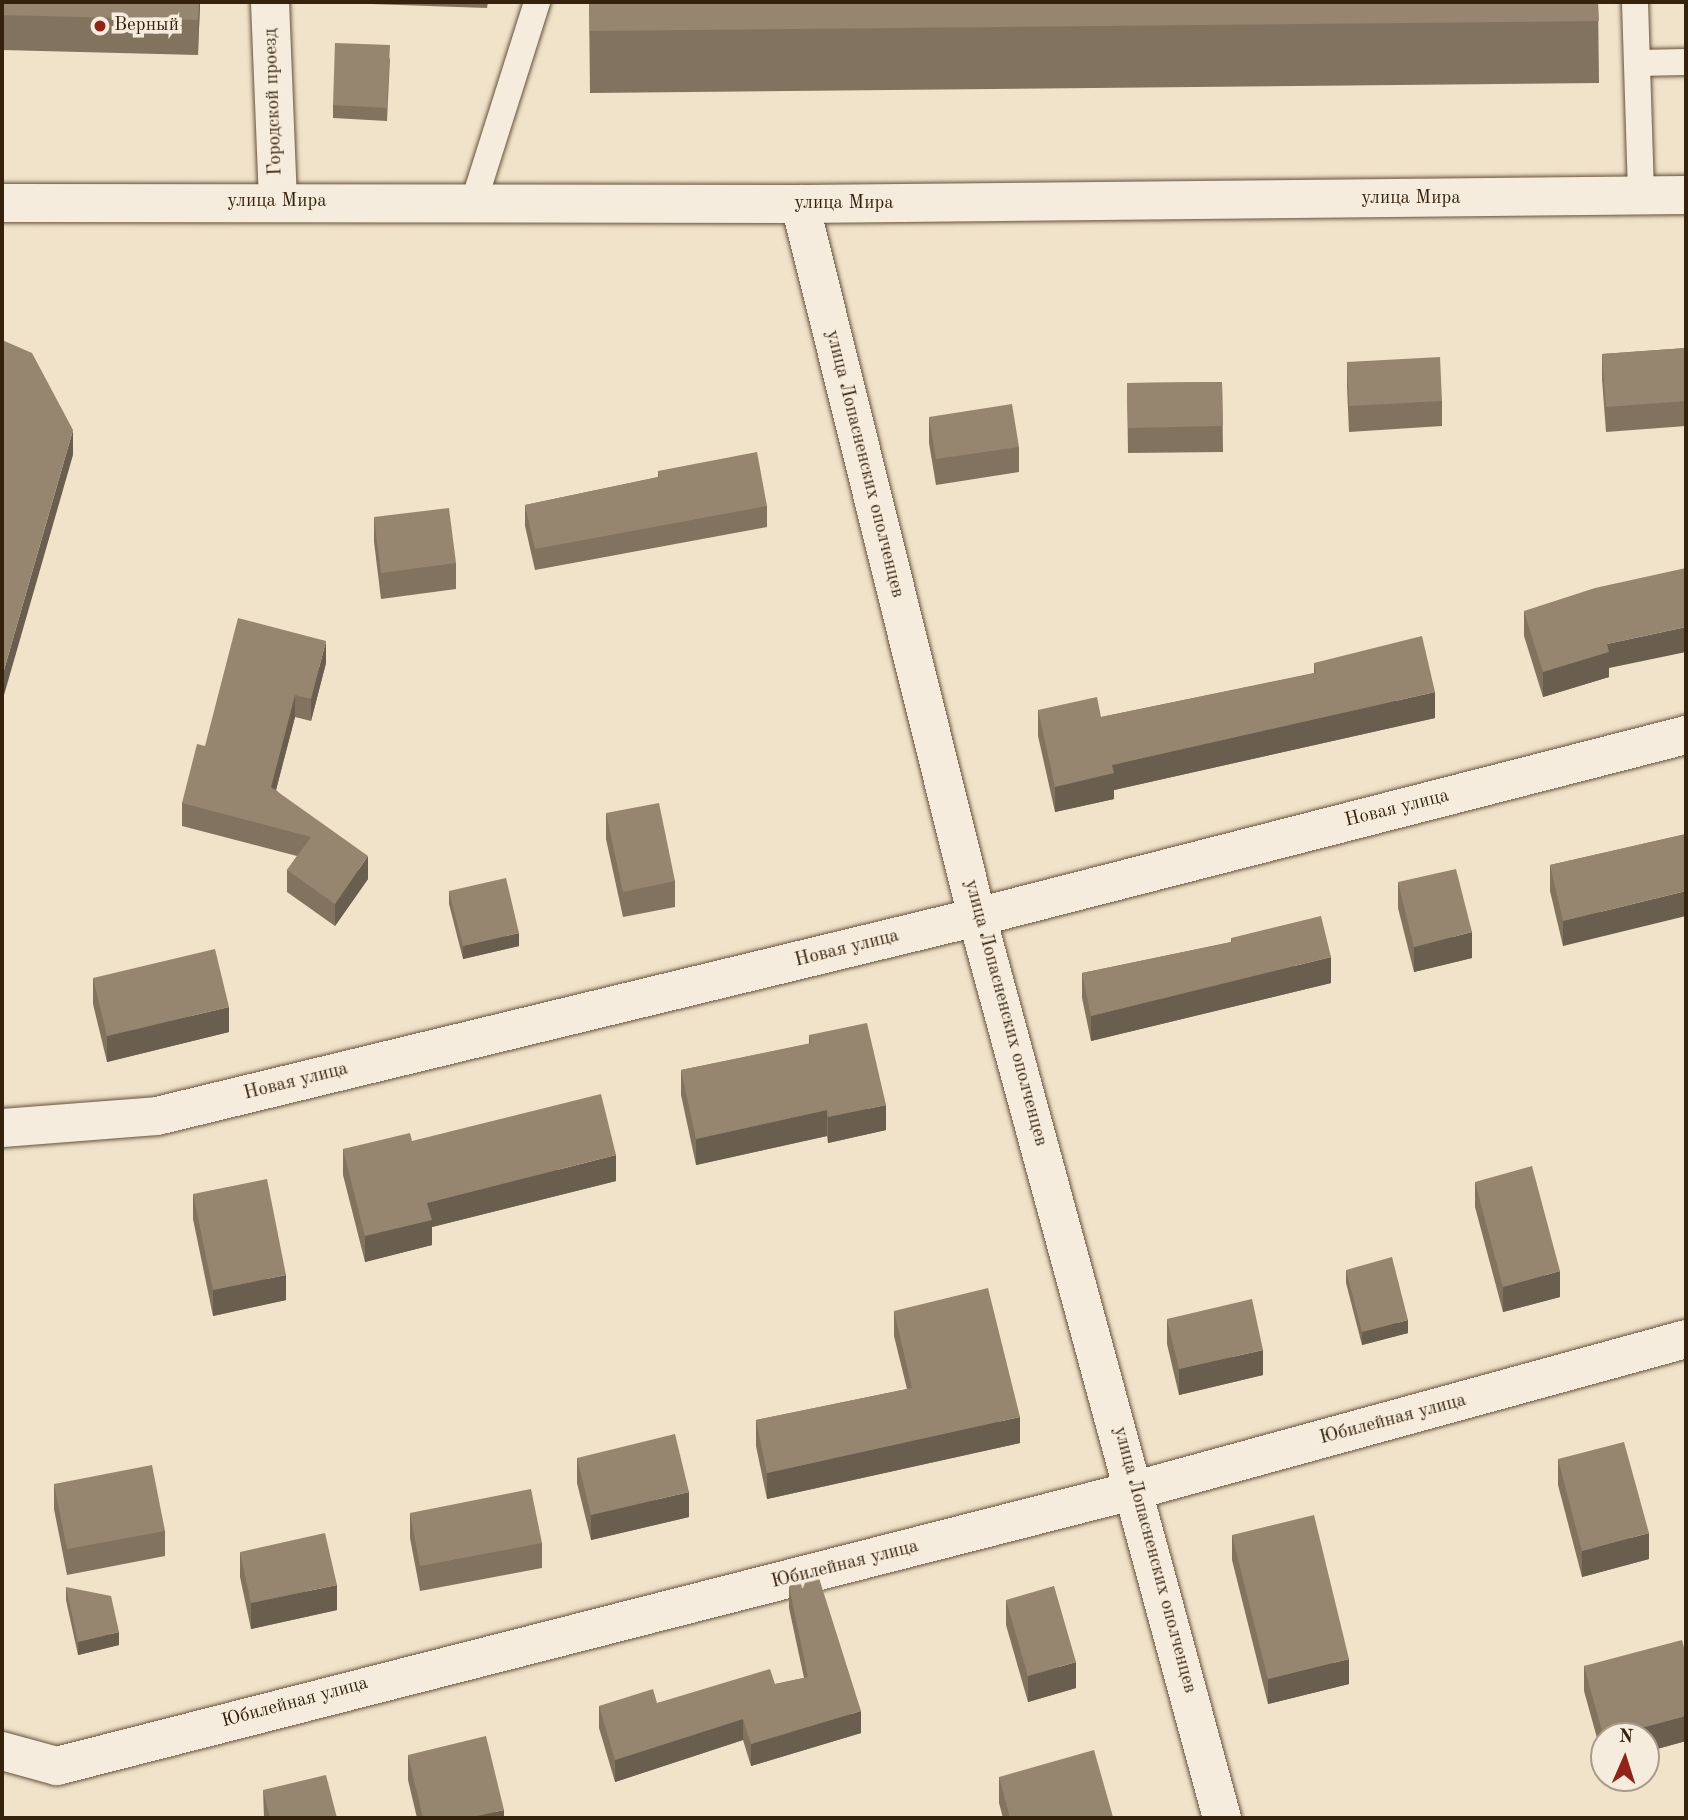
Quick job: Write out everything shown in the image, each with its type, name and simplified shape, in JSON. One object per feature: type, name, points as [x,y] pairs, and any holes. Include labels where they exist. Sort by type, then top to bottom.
[{"type":"street","name":"Городской проезд","points":[[270,2],[278,202]]},
{"type":"street","name":"улица Мира","points":[[2,203],[474,201],[800,204],[1641,198],[1686,195]]},
{"type":"street","name":"улица Лопасненских ополченцев","points":[[800,204],[978,917],[1136,1490],[1222,1818]]},
{"type":"street","name":"Новая улица","points":[[2,1128],[157,1116],[978,917],[1686,735]]},
{"type":"street","name":"Юбилейная улица","points":[[2,1751],[57,1766],[1136,1490],[1686,1339]]},
{"type":"lane","points":[[474,201],[537,2]]},
{"type":"lane","points":[[1635,2],[1641,198]]},
{"type":"lane","points":[[1637,63],[1686,62]]},
{"type":"building","points":[[2,2],[199,2],[198,20],[2,15]]},
{"type":"building","points":[[589,2],[1598,2],[1599,21],[590,31]]},
{"type":"building","points":[[335,43],[390,45],[387,108],[333,105]]},
{"type":"building","points":[[2,340],[32,353],[73,430],[2,677]]},
{"type":"building","points":[[1686,348],[1686,401],[1606,407],[1602,354]]},
{"type":"building","points":[[1440,357],[1442,401],[1349,406],[1347,362]]},
{"type":"building","points":[[1222,382],[1223,426],[1128,428],[1127,383]]},
{"type":"building","points":[[1012,404],[1019,447],[936,459],[929,417]]},
{"type":"building","points":[[757,452],[767,506],[535,549],[525,505],[659,477],[658,471]]},
{"type":"building","points":[[449,508],[456,563],[381,573],[374,517]]},
{"type":"building","points":[[1686,568],[1686,627],[1607,644],[1609,652],[1543,672],[1524,611],[1595,588]]},
{"type":"building","points":[[238,618],[326,641],[311,699],[295,695],[271,787],[368,856],[335,904],[287,870],[311,837],[182,803],[197,744],[205,746]]},
{"type":"building","points":[[1422,636],[1435,692],[1112,765],[1114,773],[1055,787],[1038,710],[1097,697],[1101,717],[1316,673],[1314,663]]},
{"type":"building","points":[[659,803],[675,881],[623,892],[606,813]]},
{"type":"building","points":[[1686,834],[1686,891],[1563,921],[1550,865]]},
{"type":"building","points":[[1456,869],[1472,932],[1414,947],[1398,882]]},
{"type":"building","points":[[506,878],[519,933],[463,946],[449,891]]},
{"type":"building","points":[[1321,916],[1331,957],[1091,1016],[1082,973],[1232,942],[1231,938]]},
{"type":"building","points":[[215,949],[229,1007],[107,1036],[93,978]]},
{"type":"building","points":[[867,1023],[886,1105],[828,1117],[827,1110],[696,1139],[681,1070],[811,1043],[809,1035]]},
{"type":"building","points":[[601,1094],[616,1155],[427,1203],[432,1220],[365,1236],[343,1149],[410,1133],[412,1141]]},
{"type":"building","points":[[1532,1166],[1560,1271],[1503,1287],[1475,1182]]},
{"type":"building","points":[[267,1179],[286,1275],[213,1290],[193,1194]]},
{"type":"building","points":[[1392,1257],[1408,1320],[1362,1332],[1346,1270]]},
{"type":"building","points":[[988,1288],[1020,1417],[767,1473],[756,1420],[912,1388],[894,1311]]},
{"type":"building","points":[[1252,1299],[1263,1350],[1179,1369],[1167,1319]]},
{"type":"building","points":[[675,1434],[689,1492],[591,1515],[577,1458]]},
{"type":"building","points":[[1624,1442],[1649,1533],[1582,1551],[1558,1459]]},
{"type":"building","points":[[152,1465],[165,1531],[67,1549],[54,1484]]},
{"type":"building","points":[[531,1489],[542,1543],[420,1566],[410,1513]]},
{"type":"building","points":[[1314,1515],[1349,1659],[1268,1679],[1232,1535]]},
{"type":"building","points":[[325,1533],[337,1585],[251,1603],[240,1552]]},
{"type":"building","points":[[819,1578],[861,1711],[751,1744],[743,1719],[615,1760],[599,1706],[653,1689],[657,1703],[770,1669],[775,1684],[808,1677],[789,1586]]},
{"type":"building","points":[[1054,1586],[1076,1662],[1028,1676],[1006,1600]]},
{"type":"building","points":[[66,1587],[111,1596],[119,1632],[78,1642]]},
{"type":"building","points":[[1682,1640],[1686,1655],[1686,1716],[1660,1723],[1600,1722],[1584,1666]]},
{"type":"building","points":[[486,1736],[504,1810],[468,1818],[423,1818],[408,1755]]},
{"type":"building","points":[[1094,1750],[1113,1817],[1010,1818],[999,1777]]},
{"type":"building","points":[[326,1775],[337,1818],[270,1818],[263,1790]]},
{"type":"place","name":"Верный","points":[[100,26]]}]
